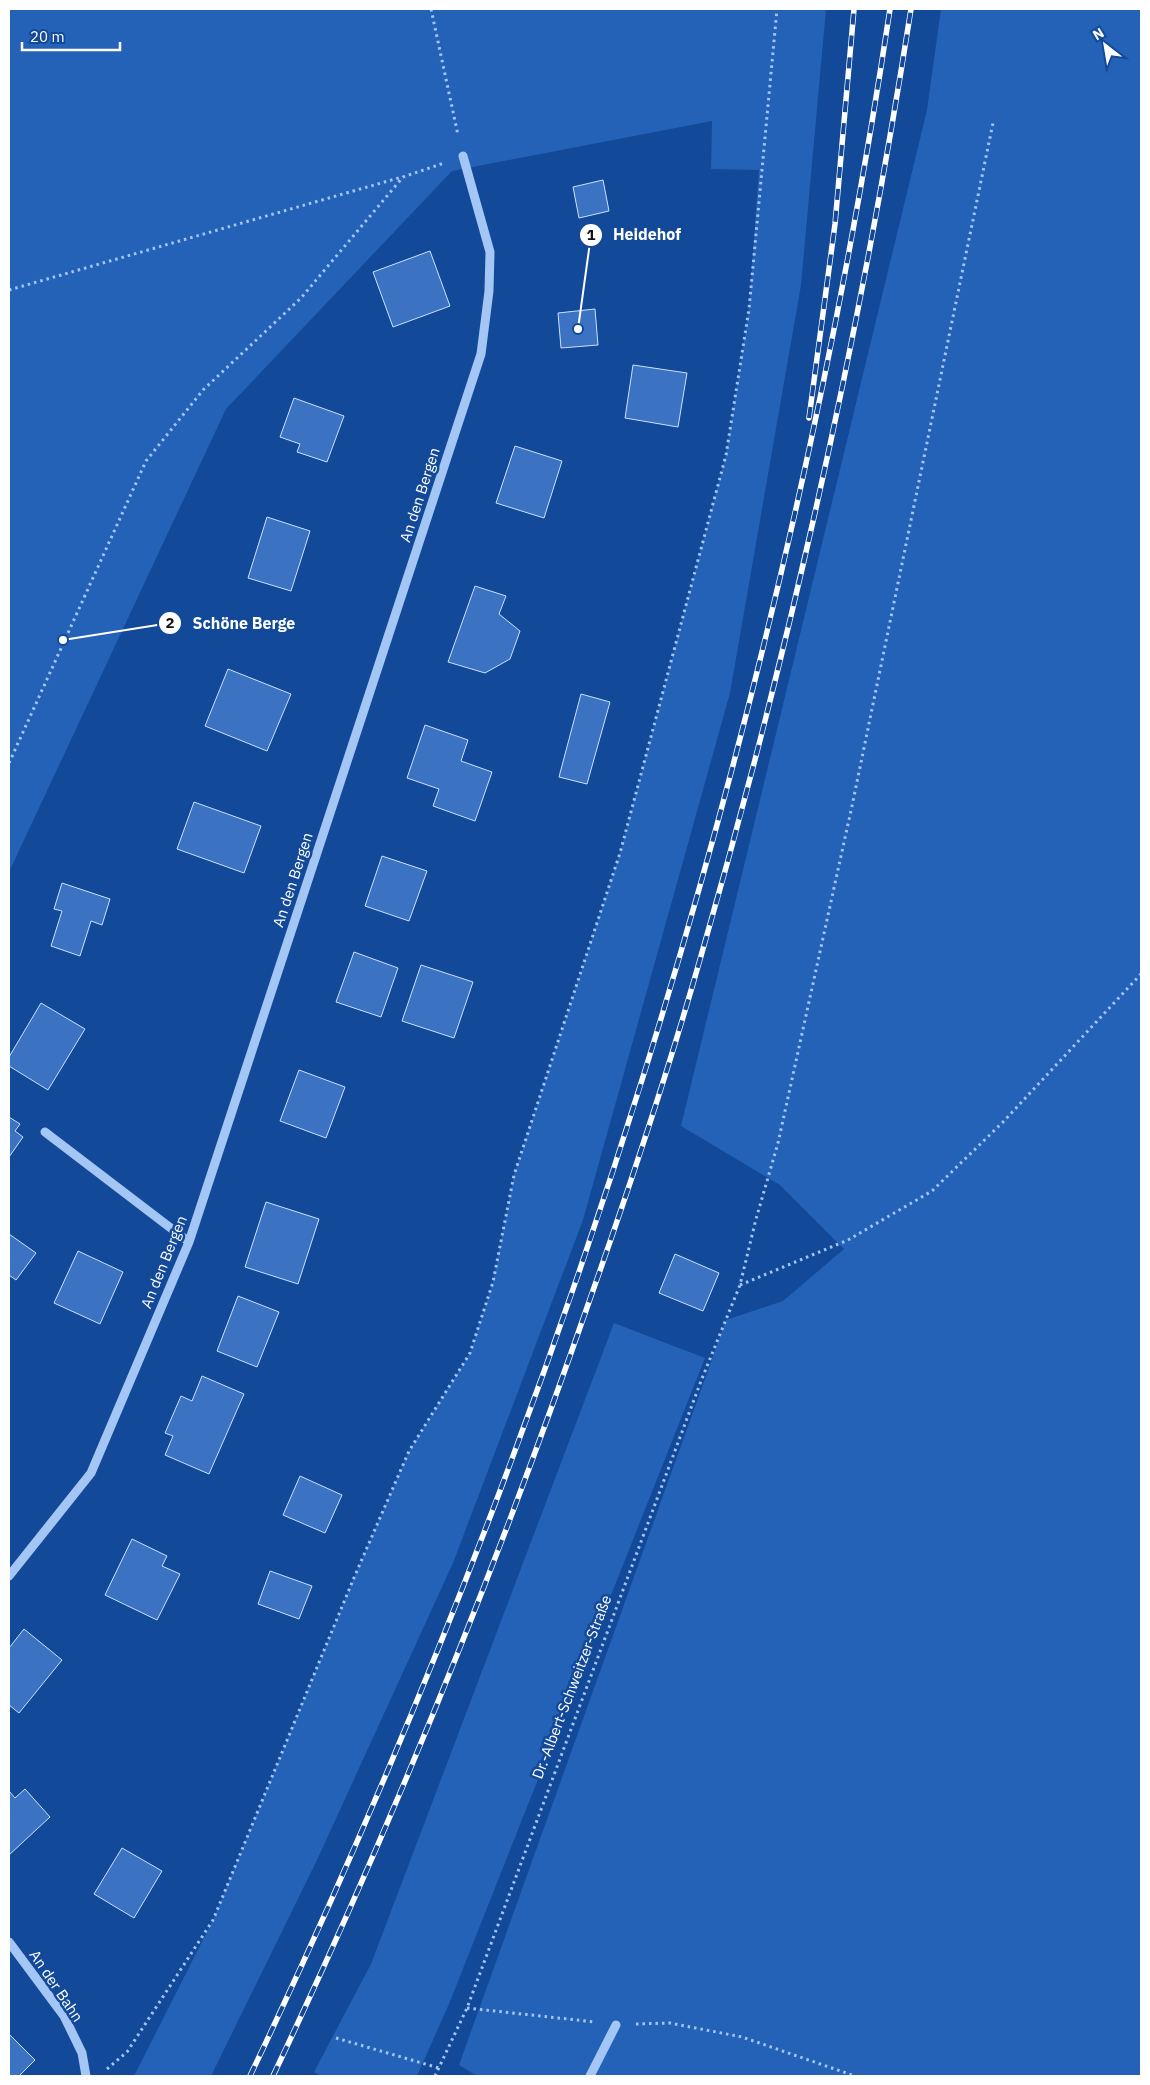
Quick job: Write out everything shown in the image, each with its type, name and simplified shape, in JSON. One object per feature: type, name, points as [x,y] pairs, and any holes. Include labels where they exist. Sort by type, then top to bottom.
[{"type":"street","name":"An den Bergen","points":[[9,1576],[91,1473],[189,1242],[481,354],[490,291],[490,252],[463,156]]},
{"type":"street","points":[[45,1132],[189,1242]]},
{"type":"street","name":"An der Bahn","points":[[9,1942],[64,2016],[82,2052],[86,2076]]},
{"type":"street","points":[[590,2076],[616,2025]]},
{"type":"path","points":[[9,290],[403,177],[463,156],[431,9]]},
{"type":"path","points":[[105,2070],[127,2052],[213,1920],[353,1580],[409,1451],[470,1353],[493,1282],[514,1175],[620,853],[726,455],[749,309],[777,9]]},
{"type":"path","name":"Dr.-Albert-Schweitzer-Straße","points":[[435,2076],[467,2008],[698,1391],[740,1286],[756,1219],[778,1143],[852,806],[993,123]]},
{"type":"path","points":[[9,763],[146,461],[203,390],[301,298],[403,177]]},
{"type":"path","points":[[740,1286],[848,1240],[932,1191],[1003,1122],[1141,974]]},
{"type":"path","points":[[467,2008],[616,2025],[670,2023],[742,2038],[856,2076]]},
{"type":"path","points":[[336,2038],[439,2068]]},
{"type":"shaded area","points":[[9,9],[826,9],[801,285],[730,693],[583,1220],[453,1563],[317,1860],[211,2076],[134,2076],[213,1920],[353,1580],[409,1451],[470,1353],[493,1282],[514,1175],[620,853],[726,455],[749,309],[759,170],[711,169],[712,121],[452,171],[226,409],[9,872]]},
{"type":"shaded area","points":[[941,9],[1141,9],[1141,2076],[477,2076],[459,2065],[726,1320],[783,1301],[844,1249],[780,1185],[681,1126],[927,110]]},
{"type":"shaded area","points":[[614,1323],[705,1358],[449,2004],[417,2076],[321,2076],[314,2072],[371,1964]]},
{"type":"building","points":[[603,180],[609,211],[579,218],[573,187]]},
{"type":"building","points":[[430,251],[450,306],[393,327],[373,272]]},
{"type":"building","points":[[595,309],[598,345],[561,348],[558,313]]},
{"type":"building","points":[[633,365],[687,373],[678,427],[625,418]]},
{"type":"building","points":[[294,398],[344,416],[327,462],[297,452],[300,444],[280,437]]},
{"type":"building","points":[[515,446],[562,461],[544,518],[496,503]]},
{"type":"building","points":[[267,517],[310,531],[291,591],[248,578]]},
{"type":"building","points":[[475,586],[506,596],[499,614],[520,631],[510,659],[485,673],[448,662]]},
{"type":"building","points":[[228,669],[291,694],[267,751],[205,726]]},
{"type":"building","points":[[581,694],[610,702],[587,784],[559,777]]},
{"type":"building","points":[[425,725],[468,740],[461,761],[492,772],[475,821],[433,806],[439,789],[407,778]]},
{"type":"building","points":[[194,802],[261,826],[244,873],[177,849]]},
{"type":"building","points":[[382,856],[427,871],[409,921],[365,906]]},
{"type":"building","points":[[62,883],[110,899],[102,925],[91,921],[80,956],[51,946],[62,911],[54,909]]},
{"type":"building","points":[[354,952],[398,968],[381,1017],[336,1002]]},
{"type":"building","points":[[421,965],[473,982],[454,1038],[402,1021]]},
{"type":"building","points":[[41,1003],[85,1029],[48,1090],[9,1066],[9,1057]]},
{"type":"building","points":[[299,1070],[345,1087],[326,1138],[280,1121]]},
{"type":"building","points":[[9,1117],[20,1124],[15,1131],[23,1137],[9,1157]]},
{"type":"building","points":[[266,1202],[319,1219],[298,1284],[245,1267]]},
{"type":"building","points":[[9,1234],[36,1253],[16,1280],[9,1275]]},
{"type":"building","points":[[78,1251],[123,1272],[100,1324],[54,1303]]},
{"type":"building","points":[[675,1254],[719,1273],[703,1311],[659,1293]]},
{"type":"building","points":[[238,1296],[279,1312],[257,1367],[217,1351]]},
{"type":"building","points":[[202,1376],[244,1394],[209,1474],[165,1455],[173,1436],[165,1433],[181,1396],[192,1401]]},
{"type":"building","points":[[300,1476],[342,1495],[325,1533],[283,1515]]},
{"type":"building","points":[[132,1539],[167,1556],[162,1566],[180,1574],[157,1620],[105,1595]]},
{"type":"building","points":[[270,1571],[312,1586],[299,1619],[258,1604]]},
{"type":"building","points":[[24,1629],[62,1660],[19,1713],[9,1705],[9,1648]]},
{"type":"building","points":[[25,1789],[50,1817],[9,1855],[9,1791],[15,1798]]},
{"type":"building","points":[[122,1848],[162,1871],[134,1918],[94,1894]]},
{"type":"building","points":[[9,2034],[35,2060],[19,2076],[9,2076]]},
{"type":"railway","points":[[809,418],[835,224],[854,9]]},
{"type":"railway","points":[[250,2076],[363,1829],[466,1578],[561,1323],[646,1066],[722,805],[788,542],[844,277],[890,9]]},
{"type":"railway","points":[[273,2076],[402,1789],[481,1595],[555,1398],[662,1086],[734,839],[794,604],[821,486],[870,248],[911,9]]},
{"type":"place","name":"Heidehof","points":[[578,329]]},
{"type":"place","name":"Schöne Berge","points":[[63,640]]}]
